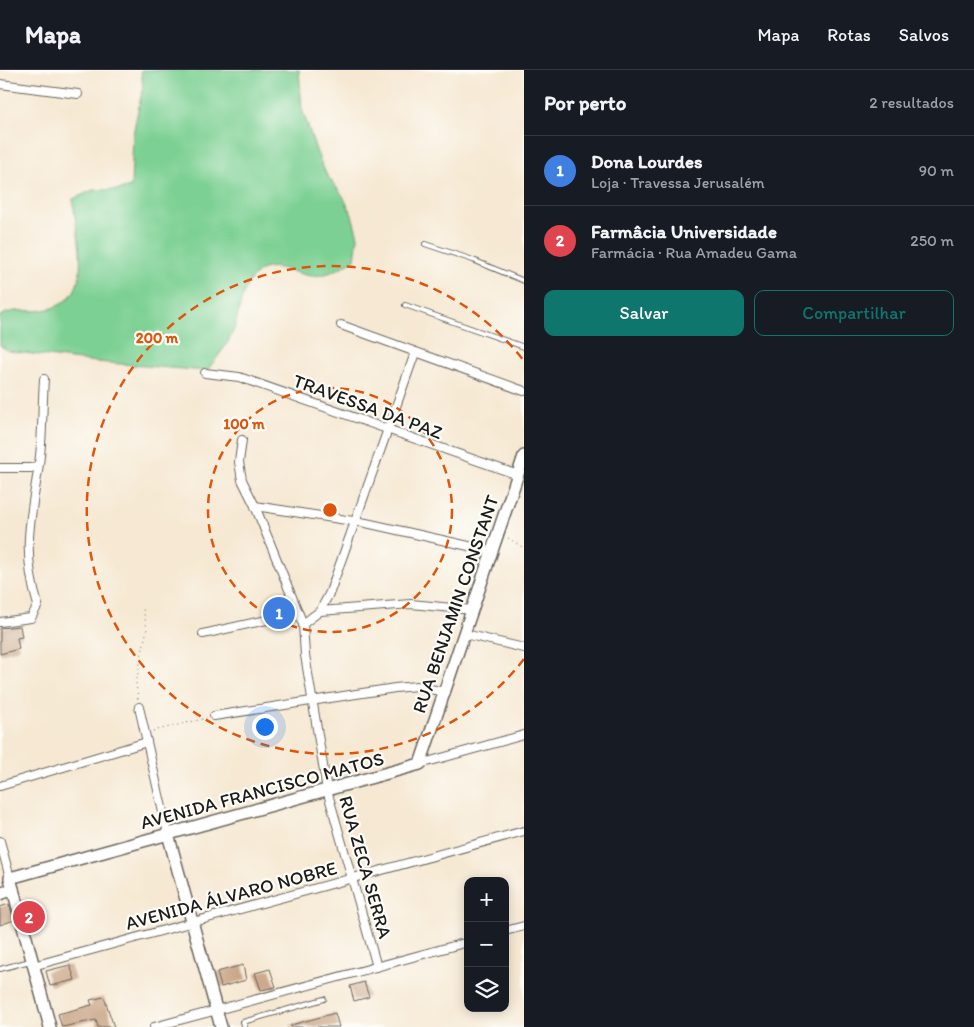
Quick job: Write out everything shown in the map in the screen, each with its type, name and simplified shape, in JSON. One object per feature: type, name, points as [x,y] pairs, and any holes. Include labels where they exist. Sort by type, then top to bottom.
[{"type":"street","points":[[0,84],[78,94]]},
{"type":"street","points":[[341,325],[524,391]]},
{"type":"street","points":[[303,624],[320,611],[330,592],[386,430],[415,353]]},
{"type":"street","name":"TRAVESSA DA PAZ","points":[[205,373],[239,377],[518,475]]},
{"type":"street","points":[[0,622],[27,620],[34,615],[38,604],[28,568],[28,535],[40,462],[44,379]]},
{"type":"street","name":"RUA ZECA SERRA","points":[[242,440],[239,462],[240,473],[303,624],[312,702],[327,790],[377,967]]},
{"type":"street","name":"RUA BENJAMIN CONSTANT","points":[[420,764],[524,456]]},
{"type":"street","points":[[0,468],[31,468],[36,467],[40,462]]},
{"type":"street","points":[[255,506],[355,522],[491,551]]},
{"type":"street","points":[[320,611],[410,604],[473,610]]},
{"type":"street","points":[[202,634],[298,613]]},
{"type":"street","points":[[465,634],[524,648]]},
{"type":"street","points":[[214,716],[412,686],[444,692]]},
{"type":"street","points":[[139,707],[168,834],[221,1027]]},
{"type":"street","name":"AVENIDA FRANCISCO MATOS","points":[[0,894],[12,884],[168,834],[524,735]]},
{"type":"street","points":[[0,786],[147,742]]},
{"type":"street","name":"AVENIDA ÁLVARO NOBRE","points":[[33,963],[192,923],[524,831]]},
{"type":"street","points":[[0,841],[50,1027]]},
{"type":"street","points":[[509,930],[524,926]]},
{"type":"street","points":[[154,1027],[464,943]]},
{"type":"lane","points":[[425,244],[473,260],[524,281]]},
{"type":"lane","points":[[405,305],[524,347]]},
{"type":"lane","points":[[0,969],[33,963]]},
{"type":"lane","points":[[245,1027],[243,1022],[324,999]]},
{"type":"path","points":[[498,531],[524,548]]},
{"type":"path","points":[[139,707],[136,683],[147,629],[143,609]]},
{"type":"path","points":[[144,733],[214,716]]},
{"type":"green space","points":[[141,70],[299,70],[302,109],[317,153],[326,174],[343,196],[352,215],[358,237],[355,259],[335,270],[313,276],[278,268],[263,269],[257,273],[251,279],[244,292],[232,335],[207,371],[96,362],[8,351],[0,345],[0,316],[13,311],[48,309],[64,302],[74,292],[79,278],[80,263],[73,199],[93,190],[118,190],[131,187],[133,134],[143,87]]},
{"type":"building","points":[[20,626],[22,637],[17,638],[19,649],[0,654],[0,628]]},
{"type":"building","points":[[9,904],[14,920],[0,925],[0,907]]},
{"type":"building","points":[[70,965],[75,980],[50,986],[46,971]]},
{"type":"building","points":[[243,965],[246,980],[221,987],[217,972]]},
{"type":"building","points":[[270,969],[276,987],[261,990],[255,973]]},
{"type":"building","points":[[364,982],[369,997],[354,1001],[350,986]]},
{"type":"building","points":[[104,997],[114,1027],[98,1027],[96,1020],[62,1027],[58,1014],[92,1005],[90,1000]]},
{"type":"building","points":[[335,1013],[339,1027],[291,1027],[291,1025]]},
{"type":"place","name":"Dona Lourdes","points":[[279,613]]},
{"type":"place","name":"Farmâcia Universidade","points":[[29,917]]}]
